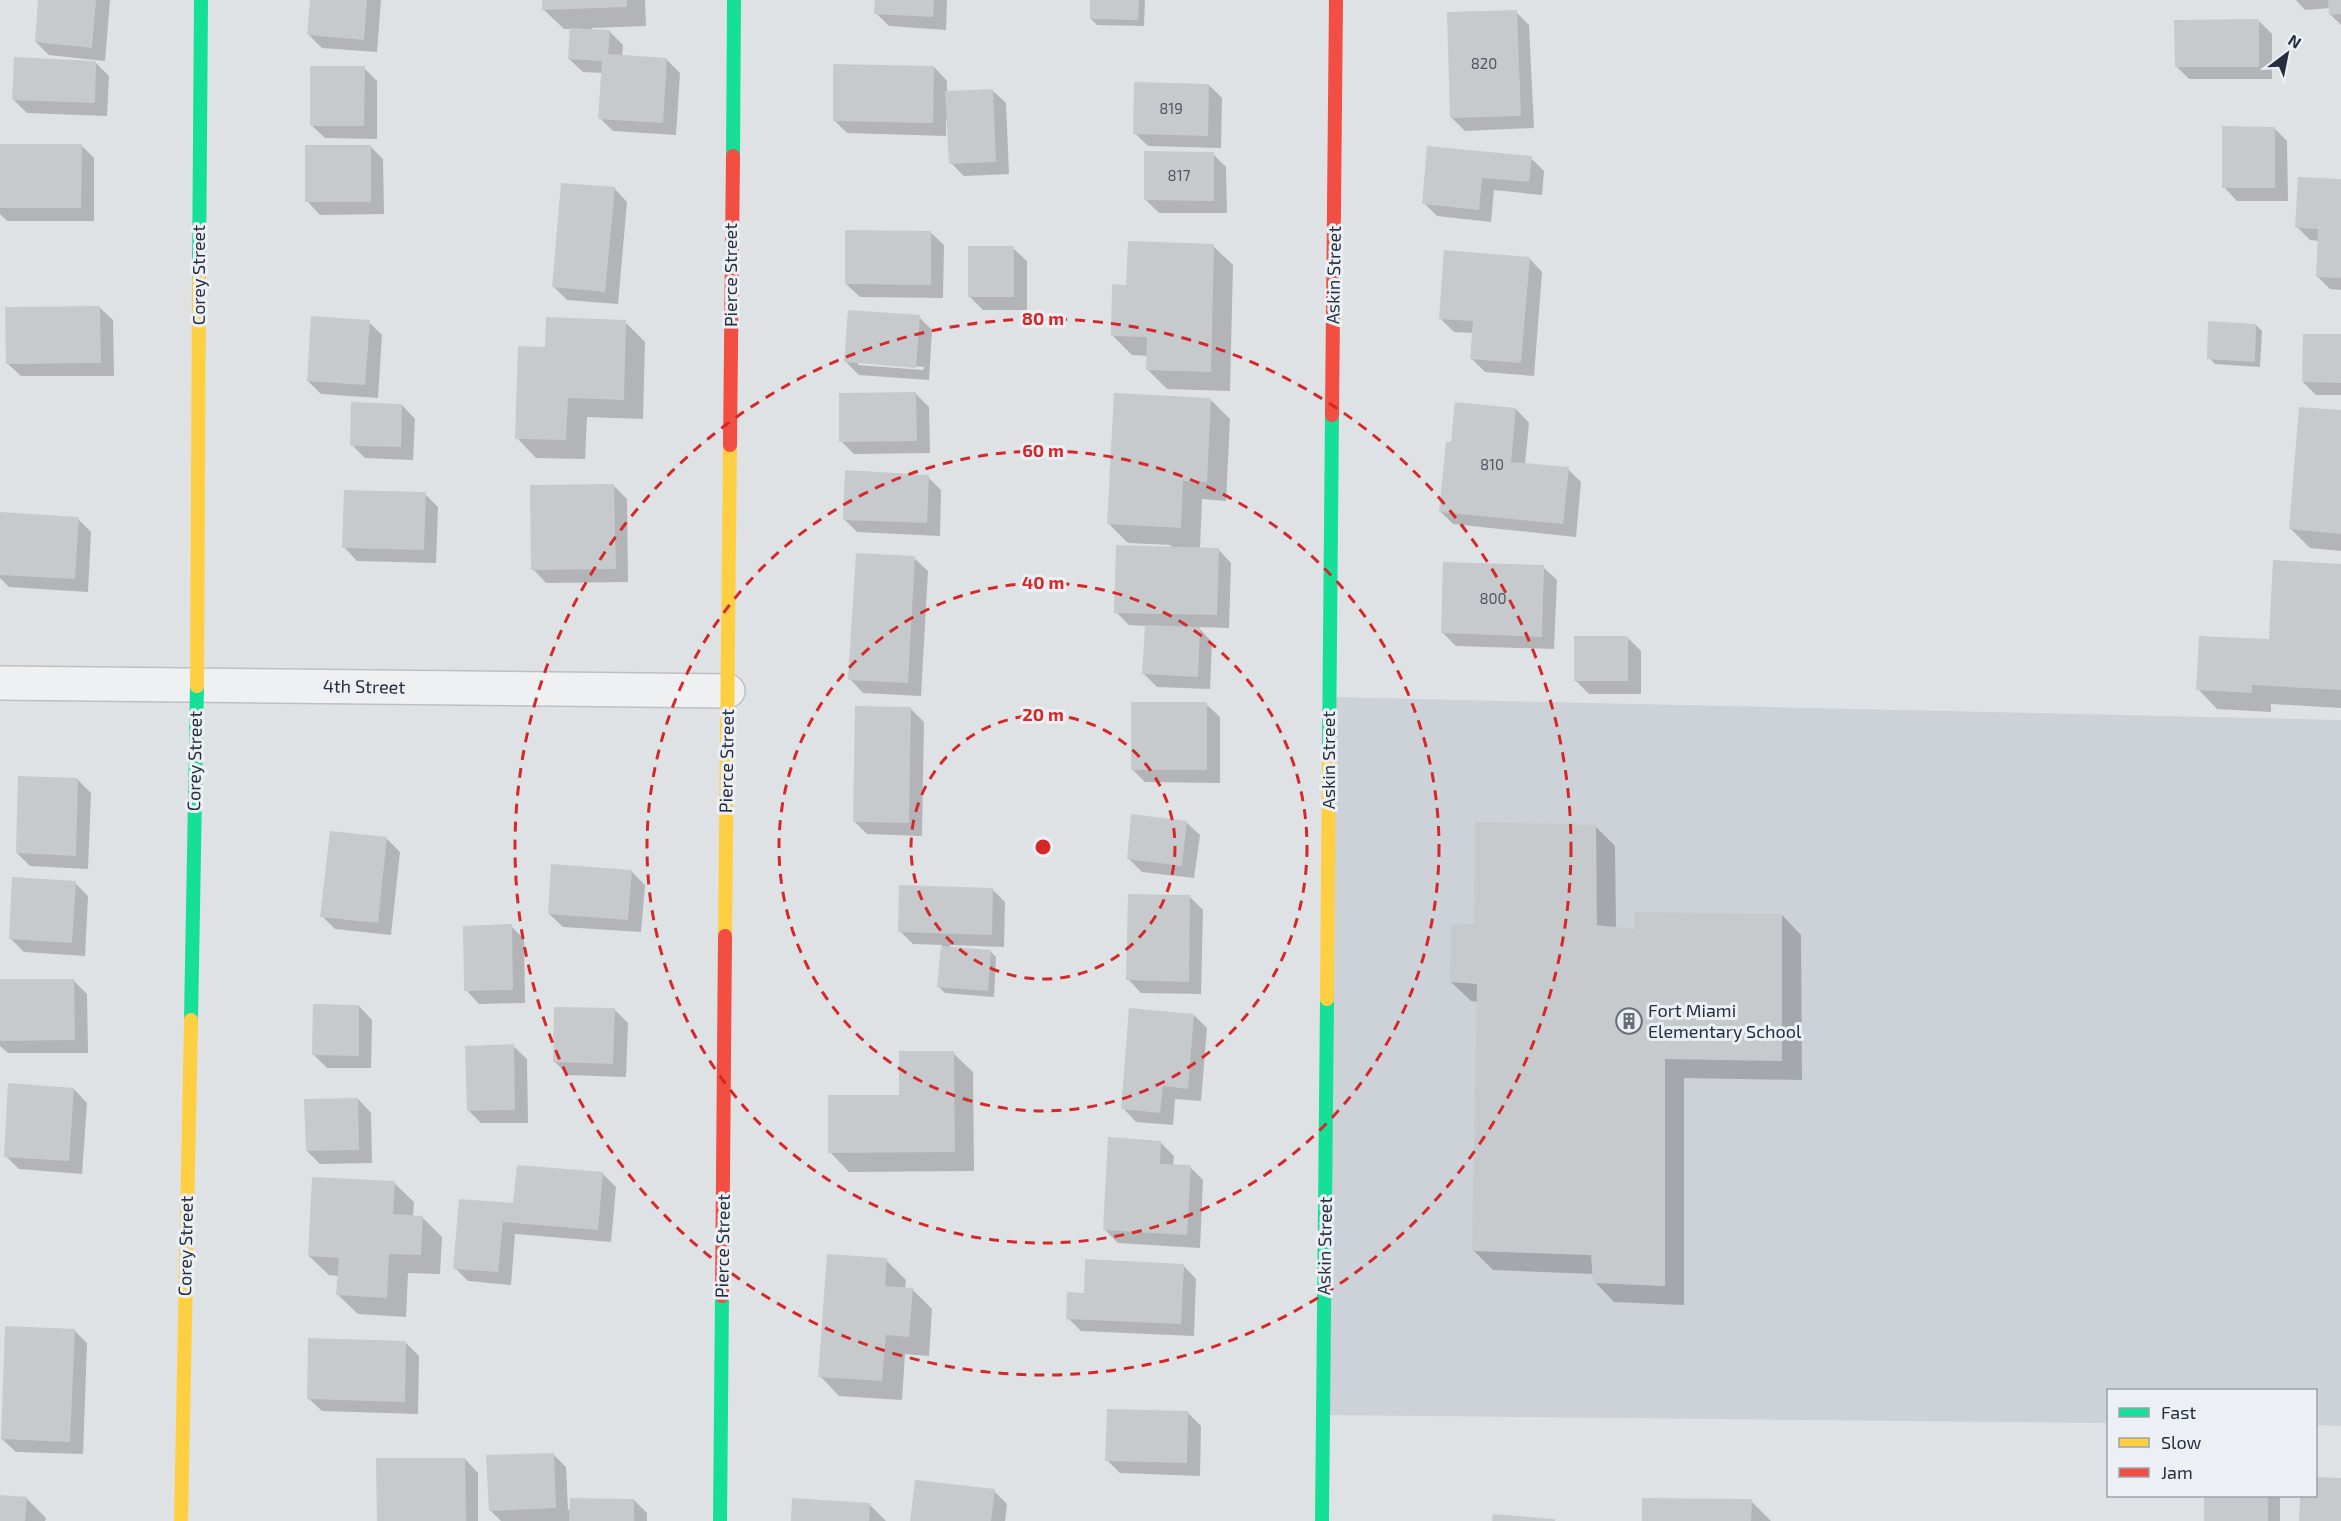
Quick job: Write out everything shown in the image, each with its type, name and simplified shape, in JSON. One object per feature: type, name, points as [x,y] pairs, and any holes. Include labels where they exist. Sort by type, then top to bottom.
[{"type":"street","name":"Corey Street","points":[[182,1521],[196,684],[201,0]]},
{"type":"street","name":"Pierce Street","points":[[720,1521],[734,0]]},
{"type":"street","name":"Askin Street","points":[[1322,1521],[1336,0]]},
{"type":"street","name":"4th Street","points":[[0,683],[728,691]]},
{"type":"shaded area","points":[[1330,697],[2341,720],[2341,1426],[2317,1425],[2317,1389],[2107,1389],[2107,1423],[1323,1415]]},
{"type":"building","points":[[38,0],[96,0],[92,48],[35,42]]},
{"type":"building","points":[[310,0],[367,0],[364,40],[307,35]]},
{"type":"building","points":[[542,0],[627,0],[627,7],[542,10]]},
{"type":"building","points":[[875,0],[934,0],[933,17],[874,14]]},
{"type":"building","points":[[1090,0],[1139,0],[1138,20],[1090,19]]},
{"type":"building","points":[[2328,0],[2341,0],[2341,14],[2329,15]]},
{"type":"building","points":[[1517,10],[1521,116],[1450,118],[1447,12]]},
{"type":"building","points":[[2259,19],[2259,67],[2175,67],[2174,20]]},
{"type":"building","points":[[570,28],[610,30],[608,54],[667,58],[663,123],[598,119],[602,61],[568,59]]},
{"type":"building","points":[[14,57],[96,61],[95,103],[12,100]]},
{"type":"building","points":[[833,64],[934,66],[933,123],[833,121]]},
{"type":"building","points":[[310,66],[365,66],[364,126],[310,126]]},
{"type":"building","points":[[1134,82],[1209,84],[1208,136],[1133,134]]},
{"type":"building","points":[[993,89],[996,162],[949,164],[945,91]]},
{"type":"building","points":[[2222,126],[2275,127],[2275,188],[2222,188]]},
{"type":"building","points":[[0,144],[82,144],[81,208],[0,208]]},
{"type":"building","points":[[305,145],[371,145],[371,202],[305,202]]},
{"type":"building","points":[[1427,146],[1532,156],[1529,182],[1482,178],[1479,210],[1422,204]]},
{"type":"building","points":[[1144,151],[1214,152],[1214,201],[1144,200]]},
{"type":"building","points":[[2298,177],[2341,179],[2341,278],[2316,277],[2318,229],[2295,228]]},
{"type":"building","points":[[561,183],[615,187],[605,292],[552,287]]},
{"type":"building","points":[[845,230],[931,231],[931,285],[845,284]]},
{"type":"building","points":[[1128,241],[1214,244],[1211,372],[1146,370],[1147,337],[1111,336],[1112,284],[1126,285]]},
{"type":"building","points":[[968,246],[1014,246],[1014,297],[968,297]]},
{"type":"building","points":[[1444,250],[1530,257],[1521,363],[1470,359],[1473,321],[1439,319]]},
{"type":"building","points":[[100,306],[101,363],[6,364],[5,307]]},
{"type":"building","points":[[848,310],[920,315],[916,368],[844,362]]},
{"type":"building","points":[[311,316],[370,320],[365,385],[307,381]]},
{"type":"building","points":[[546,317],[626,320],[624,400],[568,398],[566,440],[515,439],[518,346],[545,347]]},
{"type":"building","points":[[2208,321],[2256,324],[2255,362],[2207,359]]},
{"type":"building","points":[[2303,334],[2341,334],[2341,383],[2302,382]]},
{"type":"building","points":[[916,392],[917,441],[839,442],[839,393]]},
{"type":"building","points":[[1114,393],[1211,398],[1207,482],[1183,481],[1181,528],[1107,524]]},
{"type":"building","points":[[351,402],[402,404],[401,447],[350,446]]},
{"type":"building","points":[[1455,402],[1516,408],[1511,462],[1569,467],[1563,524],[1439,512],[1446,442],[1451,442]]},
{"type":"building","points":[[2299,407],[2341,410],[2341,534],[2289,529]]},
{"type":"building","points":[[845,470],[929,475],[927,523],[843,520]]},
{"type":"building","points":[[614,484],[616,569],[531,570],[530,485]]},
{"type":"building","points":[[344,490],[426,492],[424,550],[342,548]]},
{"type":"building","points":[[0,512],[79,517],[75,579],[0,575]]},
{"type":"building","points":[[1116,545],[1219,548],[1217,615],[1114,613]]},
{"type":"building","points":[[856,553],[915,556],[908,683],[848,680]]},
{"type":"building","points":[[2273,560],[2341,564],[2341,690],[2252,685],[2252,693],[2196,690],[2199,636],[2269,639]]},
{"type":"building","points":[[1443,562],[1544,565],[1542,637],[1441,633]]},
{"type":"building","points":[[1145,625],[1200,627],[1198,677],[1142,674]]},
{"type":"building","points":[[1574,636],[1628,636],[1628,681],[1574,681]]},
{"type":"building","points":[[1131,702],[1207,702],[1207,770],[1131,770]]},
{"type":"building","points":[[855,706],[911,707],[909,823],[853,822]]},
{"type":"building","points":[[18,776],[78,778],[76,856],[16,853]]},
{"type":"building","points":[[1131,814],[1187,821],[1182,866],[1127,859]]},
{"type":"building","name":"Fort Miami Elementary School","points":[[1475,822],[1596,825],[1597,925],[1635,929],[1635,912],[1782,914],[1782,1061],[1665,1059],[1665,1286],[1593,1283],[1591,1255],[1472,1251],[1477,984],[1450,982],[1451,925],[1474,924]]},
{"type":"building","points":[[330,831],[387,837],[378,923],[320,917]]},
{"type":"building","points":[[551,864],[632,870],[628,920],[548,914]]},
{"type":"building","points":[[12,877],[76,881],[72,943],[9,939]]},
{"type":"building","points":[[899,885],[993,888],[992,935],[898,932]]},
{"type":"building","points":[[1128,894],[1190,895],[1189,982],[1126,980]]},
{"type":"building","points":[[512,924],[513,990],[464,991],[463,926]]},
{"type":"building","points":[[941,946],[991,950],[988,991],[937,987]]},
{"type":"building","points":[[0,979],[74,979],[75,1040],[0,1041]]},
{"type":"building","points":[[313,1004],[359,1005],[359,1056],[312,1055]]},
{"type":"building","points":[[554,1007],[615,1008],[613,1064],[553,1062]]},
{"type":"building","points":[[1129,1008],[1194,1014],[1188,1089],[1163,1086],[1160,1113],[1121,1109]]},
{"type":"building","points":[[514,1044],[515,1110],[467,1111],[465,1046]]},
{"type":"building","points":[[899,1051],[954,1051],[955,1152],[828,1153],[828,1095],[899,1095]]},
{"type":"building","points":[[8,1083],[74,1088],[69,1161],[4,1157]]},
{"type":"building","points":[[358,1098],[359,1150],[306,1151],[304,1099]]},
{"type":"building","points":[[1108,1137],[1161,1141],[1160,1164],[1191,1165],[1187,1235],[1103,1230]]},
{"type":"building","points":[[517,1165],[603,1172],[598,1230],[503,1222],[498,1272],[453,1269],[459,1199],[513,1203]]},
{"type":"building","points":[[312,1177],[395,1181],[393,1214],[423,1216],[421,1255],[389,1254],[387,1298],[336,1295],[339,1258],[308,1256]]},
{"type":"building","points":[[827,1254],[887,1258],[885,1286],[913,1288],[909,1337],[886,1335],[882,1381],[818,1377]]},
{"type":"building","points":[[1085,1259],[1184,1264],[1181,1324],[1066,1319],[1067,1292],[1084,1293]]},
{"type":"building","points":[[5,1326],[75,1329],[70,1442],[1,1439]]},
{"type":"building","points":[[308,1338],[406,1341],[405,1402],[307,1399]]},
{"type":"building","points":[[1107,1409],[1188,1411],[1187,1463],[1105,1461]]},
{"type":"building","points":[[554,1453],[556,1508],[489,1511],[486,1455]]},
{"type":"building","points":[[376,1458],[465,1458],[466,1521],[377,1521]]},
{"type":"building","points":[[2317,1477],[2341,1478],[2341,1521],[2299,1521],[2300,1497],[2317,1497]]},
{"type":"building","points":[[915,1480],[995,1489],[991,1521],[910,1521]]},
{"type":"building","points":[[0,1495],[27,1497],[25,1521],[0,1521]]},
{"type":"building","points":[[2204,1497],[2268,1497],[2268,1521],[2204,1521]]},
{"type":"building","points":[[570,1498],[634,1499],[634,1521],[569,1521]]},
{"type":"building","points":[[792,1498],[870,1503],[869,1521],[791,1521]]},
{"type":"building","points":[[1642,1498],[1752,1499],[1751,1521],[1642,1521]]},
{"type":"building","points":[[1493,1514],[1555,1519],[1555,1521],[1492,1521]]},
{"type":"traffic: fast","points":[[199,279],[201,0]]},
{"type":"traffic: fast","points":[[733,156],[734,0]]},
{"type":"traffic: fast","points":[[1329,750],[1332,415]]},
{"type":"traffic: fast","points":[[191,1020],[197,686]]},
{"type":"traffic: fast","points":[[1322,1521],[1327,999]]},
{"type":"traffic: fast","points":[[720,1521],[722,1296]]},
{"type":"traffic: slow","points":[[197,686],[199,279]]},
{"type":"traffic: slow","points":[[725,936],[730,445]]},
{"type":"traffic: slow","points":[[1327,999],[1329,750]]},
{"type":"traffic: slow","points":[[181,1521],[191,1020]]},
{"type":"traffic: jam","points":[[1332,415],[1336,0]]},
{"type":"traffic: jam","points":[[730,445],[733,156]]},
{"type":"traffic: jam","points":[[722,1296],[725,936]]},
{"type":"place","name":"Fort Miami Elementary School","points":[[1629,1021]]}]
